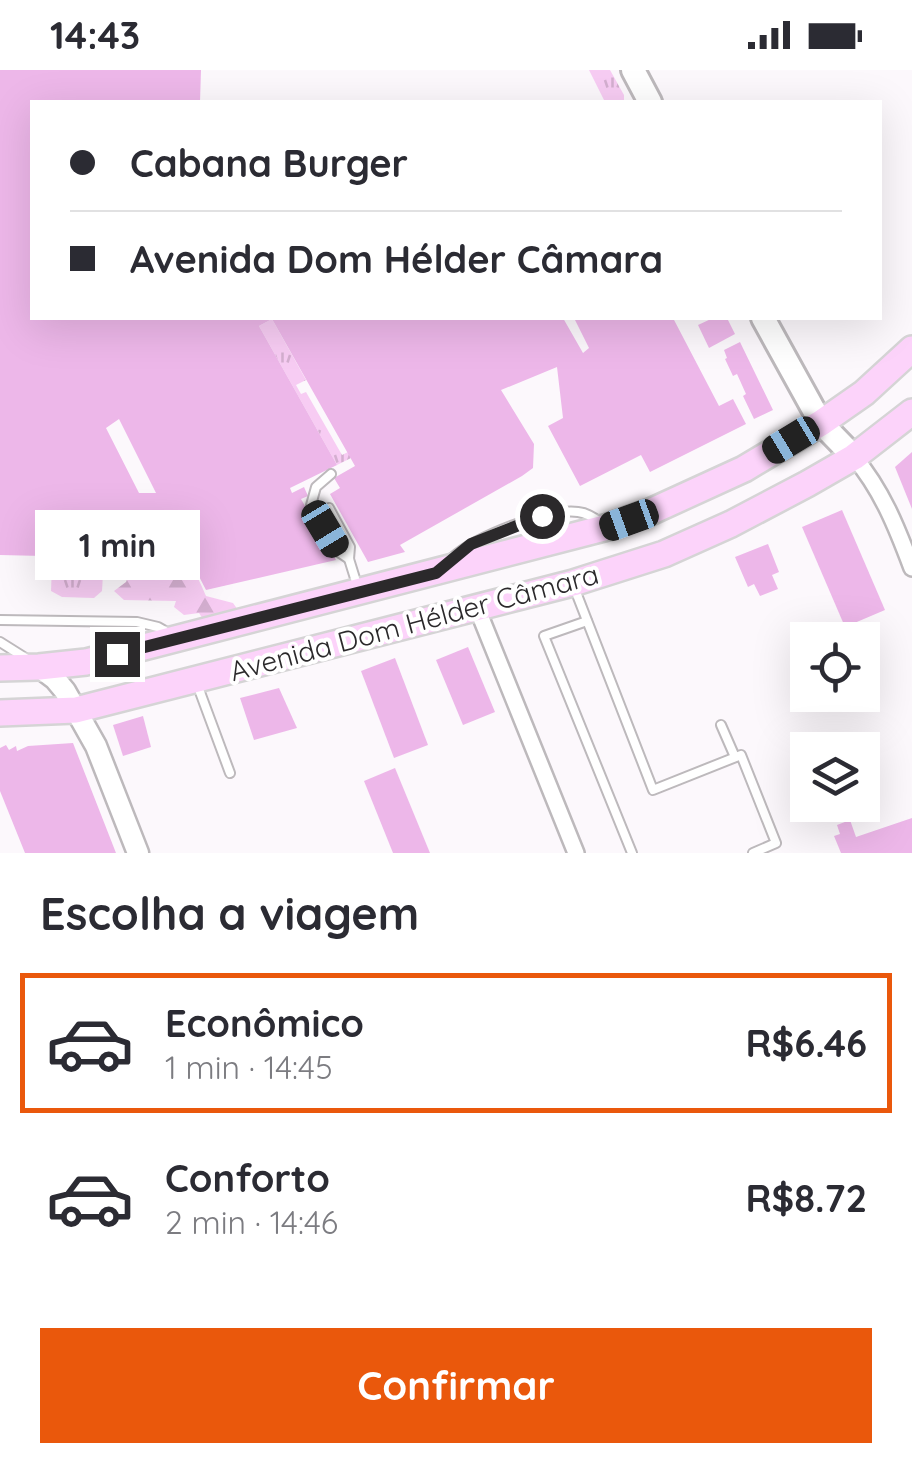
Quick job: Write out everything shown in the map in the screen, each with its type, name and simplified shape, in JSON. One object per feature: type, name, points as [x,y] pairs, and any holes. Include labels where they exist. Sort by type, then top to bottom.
[{"type":"main road","points":[[634,70],[649,100]]},
{"type":"main road","points":[[764,320],[821,423],[854,457]]},
{"type":"main road","name":"Avenida Dom Hélder Câmara","points":[[0,668],[86,662],[608,527],[744,468],[821,423],[864,393],[912,349]]},
{"type":"main road","name":"Avenida Dom Hélder Câmara","points":[[0,714],[76,710],[573,583],[664,554],[731,524],[854,457],[912,412]]},
{"type":"street","points":[[854,457],[873,479],[912,568]]},
{"type":"street","points":[[477,608],[576,853]]},
{"type":"street","points":[[39,667],[56,679],[96,746],[138,853]]},
{"type":"lane","points":[[330,474],[316,486],[311,505],[340,553],[349,559]]},
{"type":"lane","points":[[330,508],[350,547],[349,559],[360,593]]},
{"type":"lane","points":[[573,583],[653,790],[740,755],[776,843],[752,853]]},
{"type":"lane","points":[[0,620],[137,622],[158,627],[180,640]]},
{"type":"lane","points":[[586,621],[544,636],[632,853]]},
{"type":"lane","points":[[0,642],[39,667]]},
{"type":"lane","points":[[195,679],[230,773]]},
{"type":"lane","points":[[721,725],[734,757]]},
{"type":"green space","points":[[589,70],[610,70],[624,95],[624,100],[604,100]]},
{"type":"green space","points":[[273,320],[306,380],[296,385],[301,394],[306,392],[342,455],[348,452],[351,458],[337,465],[259,326]]},
{"type":"green space","points":[[179,557],[199,579],[206,596],[233,603],[238,610],[210,630],[199,613],[184,615],[174,607],[176,601],[124,600],[114,591],[126,582],[132,567],[164,568]]},
{"type":"green space","points":[[52,566],[96,567],[103,574],[102,591],[94,598],[62,597],[51,591]]},
{"type":"building","points":[[0,70],[201,70],[200,100],[30,100],[30,320],[270,320],[259,326],[337,465],[290,488],[292,493],[304,487],[308,496],[301,499],[336,560],[206,590],[169,518],[156,525],[172,559],[0,555]],"holes":[[[119,419],[156,493],[139,493],[106,428]]]},
{"type":"building","points":[[273,320],[564,320],[583,353],[589,348],[575,320],[674,320],[719,406],[733,399],[746,424],[650,472],[641,455],[580,486],[548,426],[563,418],[557,367],[501,390],[534,444],[533,468],[400,545],[405,552],[368,562],[330,494],[340,488],[334,478],[355,466]]},
{"type":"building","points":[[709,320],[728,320],[735,334],[709,348],[698,325]]},
{"type":"building","points":[[740,342],[773,410],[754,419],[737,374],[733,376],[725,359],[724,350]]},
{"type":"building","points":[[912,452],[912,509],[895,467]]},
{"type":"building","points":[[842,510],[885,610],[857,622],[843,622],[802,527]]},
{"type":"building","points":[[768,544],[779,572],[772,575],[778,589],[760,596],[754,584],[748,587],[735,557]]},
{"type":"building","points":[[468,647],[495,712],[463,725],[436,660]]},
{"type":"building","points":[[395,658],[428,745],[394,758],[361,671]]},
{"type":"building","points":[[279,688],[297,728],[254,740],[240,698]]},
{"type":"building","points":[[143,716],[151,747],[123,756],[113,725]]},
{"type":"building","points":[[73,743],[116,853],[25,853],[0,791],[0,748],[6,745],[9,750],[16,746],[17,751],[28,746]]},
{"type":"building","points":[[395,768],[430,853],[393,853],[364,781]]},
{"type":"building","points":[[912,818],[912,853],[841,853],[834,836],[840,834],[837,825],[851,822],[856,837]]},
{"type":"route","points":[[117,654],[436,573],[471,544],[542,516]]}]
